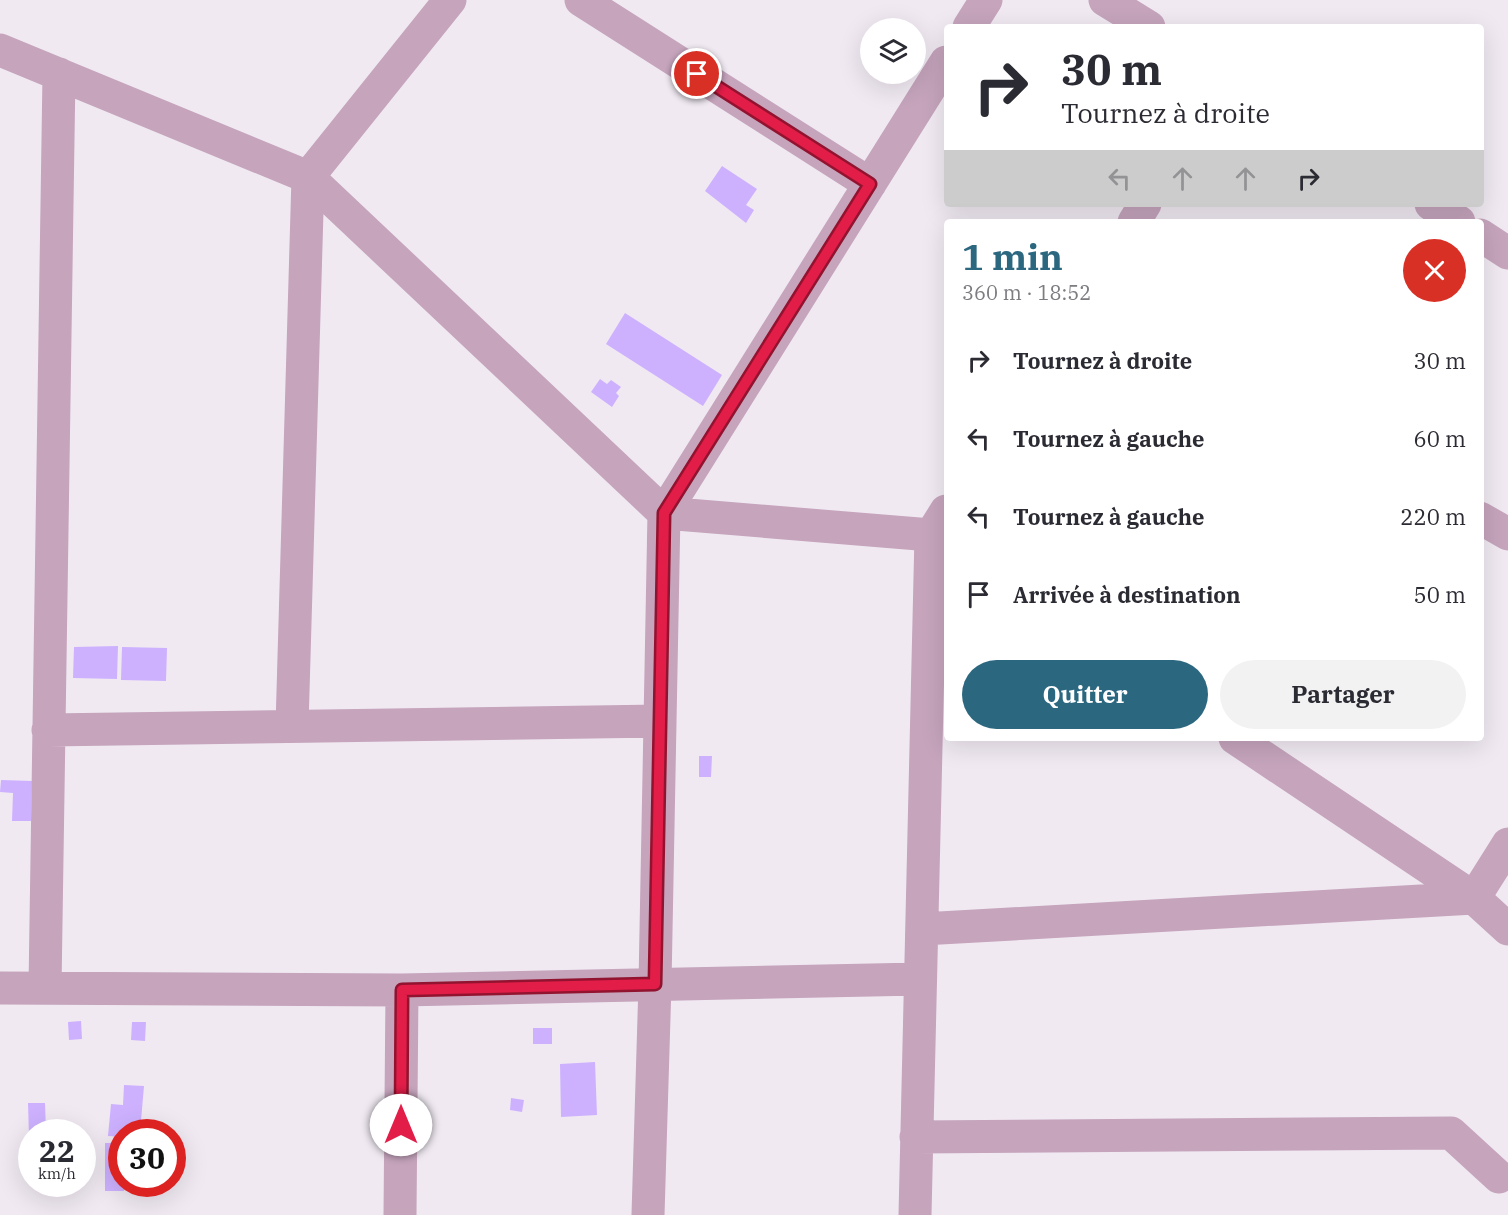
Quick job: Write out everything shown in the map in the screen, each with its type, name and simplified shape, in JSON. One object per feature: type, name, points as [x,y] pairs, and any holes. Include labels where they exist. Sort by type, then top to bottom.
[{"type":"street","points":[[292,726],[308,177],[450,0]]},
{"type":"street","points":[[581,0],[870,184]]},
{"type":"street","points":[[971,24],[986,0]]},
{"type":"street","points":[[1105,0],[1144,24]]},
{"type":"street","points":[[0,50],[308,177],[664,513],[941,531],[920,978],[915,1215]]},
{"type":"street","points":[[648,1215],[664,513],[944,65]]},
{"type":"street","points":[[45,988],[58,74]]},
{"type":"street","points":[[1436,207],[1455,219]]},
{"type":"street","points":[[1484,238],[1508,253]]},
{"type":"street","points":[[1484,520],[1508,534]]},
{"type":"street","points":[[48,730],[660,721]]},
{"type":"street","points":[[1239,741],[1474,898],[1508,929]]},
{"type":"street","points":[[1474,898],[1508,844]]},
{"type":"street","points":[[922,929],[1474,898]]},
{"type":"street","points":[[0,988],[402,990],[920,978]]},
{"type":"street","points":[[400,1215],[402,990]]},
{"type":"street","points":[[916,1137],[1451,1133],[1499,1177]]},
{"type":"building","points":[[722,166],[757,189],[746,205],[754,210],[746,223],[705,191]]},
{"type":"building","points":[[625,313],[722,375],[703,406],[606,344]]},
{"type":"building","points":[[600,379],[607,384],[611,380],[621,387],[616,393],[619,396],[612,407],[591,392]]},
{"type":"building","points":[[118,646],[117,679],[73,678],[74,647]]},
{"type":"building","points":[[122,647],[167,648],[166,681],[121,680]]},
{"type":"building","points":[[699,756],[712,756],[711,777],[699,777]]},
{"type":"building","points":[[1,780],[32,781],[31,821],[12,821],[13,793],[0,792]]},
{"type":"building","points":[[81,1021],[82,1039],[69,1040],[68,1022]]},
{"type":"building","points":[[132,1022],[146,1022],[145,1041],[131,1040]]},
{"type":"building","points":[[533,1028],[552,1028],[552,1044],[533,1044]]},
{"type":"building","points":[[595,1062],[597,1115],[561,1117],[560,1064]]},
{"type":"building","points":[[124,1085],[144,1086],[141,1119],[110,1119],[111,1104],[123,1105]]},
{"type":"building","points":[[511,1098],[524,1100],[522,1112],[510,1110]]},
{"type":"building","points":[[28,1103],[45,1103],[46,1119],[28,1119]]},
{"type":"building","points":[[105,1143],[108,1143],[108,1191],[105,1191]]},
{"type":"route","points":[[401,1125],[402,990],[655,984],[664,513],[870,184],[697,74]]}]
